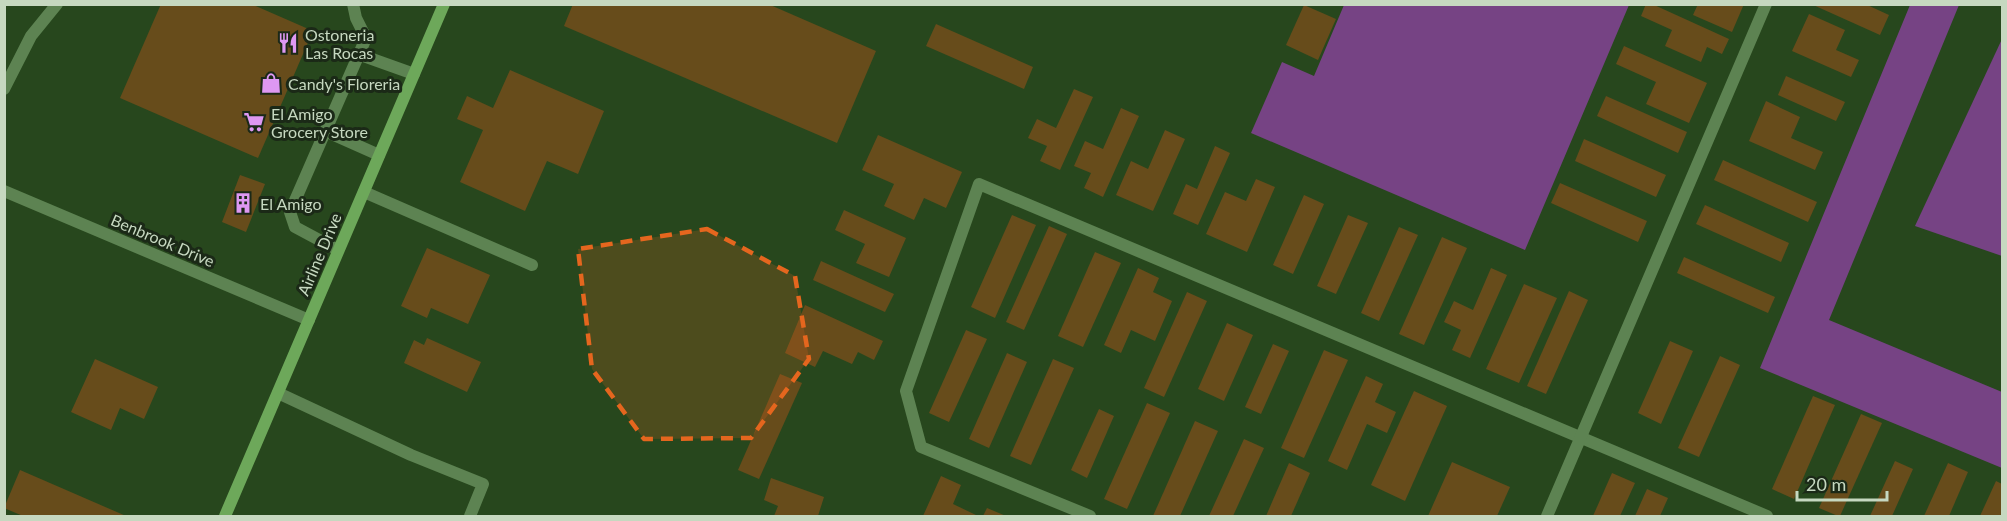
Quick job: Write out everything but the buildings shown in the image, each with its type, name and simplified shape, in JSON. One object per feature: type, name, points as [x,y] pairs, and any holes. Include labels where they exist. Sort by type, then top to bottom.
[{"type":"main road","name":"Airline Drive","points":[[225,516],[444,4]]},
{"type":"street","points":[[4,89],[31,36],[57,4]]},
{"type":"street","points":[[338,250],[295,227],[290,212],[366,38],[356,18],[353,4]]},
{"type":"street","points":[[1547,516],[1766,4]]},
{"type":"street","points":[[358,54],[414,74]]},
{"type":"street","points":[[325,131],[380,155]]},
{"type":"street","points":[[1090,516],[921,447],[906,391],[979,184],[1767,516]]},
{"type":"street","name":"Benbrook Drive","points":[[4,190],[309,320]]},
{"type":"street","points":[[364,192],[532,266]]},
{"type":"street","points":[[278,393],[483,484],[470,516]]},
{"type":"highlighted area","points":[[707,229],[795,276],[809,359],[751,438],[644,439],[592,369],[578,249]]},
{"type":"shaded area","points":[[1344,5],[1629,5],[1525,250],[1251,133],[1282,62],[1314,76]]},
{"type":"shaded area","points":[[1910,5],[1959,5],[1829,320],[2002,392],[2002,468],[1760,368]]},
{"type":"shaded area","points":[[2002,39],[2002,256],[1915,226]]},
{"type":"place","name":"Ostoneria Las Rocas","points":[[288,43]]},
{"type":"place","name":"Candy's Floreria","points":[[271,83]]},
{"type":"place","name":"El Amigo Grocery Store","points":[[254,122]]},
{"type":"place","name":"El Amigo","points":[[243,203]]}]
